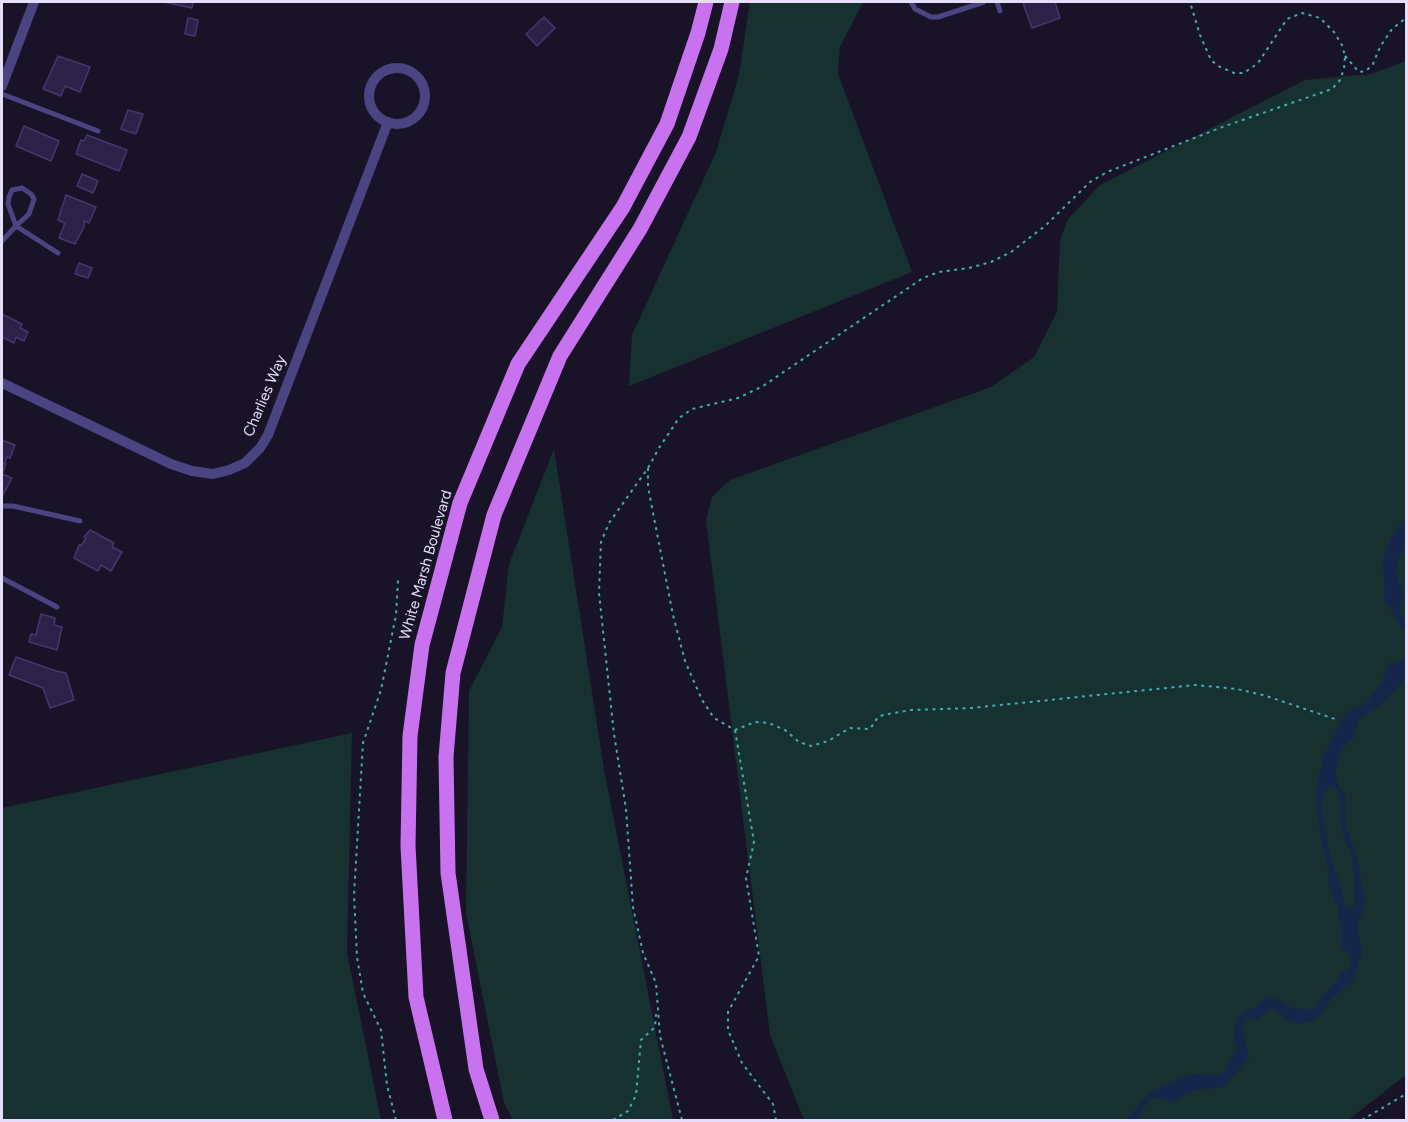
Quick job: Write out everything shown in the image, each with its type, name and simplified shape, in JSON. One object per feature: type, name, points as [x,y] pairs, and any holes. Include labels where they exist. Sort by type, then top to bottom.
[{"type":"main road","name":"White Marsh Boulevard","points":[[445,1120],[416,997],[408,846],[410,736],[422,645],[460,503],[518,364],[623,207],[667,124],[698,33],[706,2]]},
{"type":"main road","points":[[492,1120],[476,1069],[448,873],[446,757],[453,673],[494,515],[555,367],[640,229],[689,138],[721,49],[732,2]]},
{"type":"street","points":[[2,86],[34,2]]},
{"type":"street","points":[[400,68],[417,76],[425,93],[425,102],[421,111],[406,123],[388,122],[380,118],[370,103],[369,94],[376,78],[391,69],[400,68]]},
{"type":"street","name":"Charlies Way","points":[[2,383],[171,464],[192,471],[213,474],[245,463],[260,448],[268,435],[388,122]]},
{"type":"lane","points":[[911,2],[915,9],[931,17],[938,17],[984,2]]},
{"type":"lane","points":[[997,2],[1000,10]]},
{"type":"lane","points":[[2,94],[98,131]]},
{"type":"lane","points":[[2,241],[15,226],[28,214],[34,199],[22,188],[12,190],[9,197],[8,204],[15,226],[58,253]]},
{"type":"lane","points":[[2,506],[13,506],[80,521]]},
{"type":"lane","points":[[2,578],[57,607]]},
{"type":"path","points":[[682,1120],[660,1036],[656,983],[643,953],[633,907],[626,808],[614,734],[599,593],[601,542],[609,522],[648,468],[679,418],[692,409],[738,398],[764,386],[923,278],[939,272],[991,262],[1011,252],[1045,226],[1090,182],[1107,172],[1225,126],[1332,89],[1340,80],[1345,56],[1342,45],[1320,18],[1302,13],[1287,19],[1264,56],[1252,69],[1234,74],[1211,60],[1200,35],[1190,2]]},
{"type":"path","points":[[1345,56],[1359,72],[1366,71],[1373,64],[1380,47],[1392,29],[1407,18]]},
{"type":"path","points":[[648,468],[648,487],[673,615],[685,661],[702,700],[714,718],[735,730]]},
{"type":"path","points":[[396,1120],[387,1086],[381,1030],[363,993],[357,957],[354,895],[363,743],[381,690],[396,615],[398,580]]},
{"type":"path","points":[[735,730],[755,722],[769,723],[785,730],[799,742],[811,746],[828,741],[850,728],[870,729],[878,717],[911,710],[971,708],[1195,685],[1237,689],[1335,719]]},
{"type":"path","points":[[735,730],[754,842],[746,878],[759,956],[728,1012],[728,1030],[742,1063],[773,1104],[776,1120]]},
{"type":"path","points":[[613,1120],[628,1111],[636,1095],[641,1040],[655,1027],[657,1008]]},
{"type":"path","points":[[1362,1120],[1407,1094]]},
{"type":"green space","points":[[750,2],[863,2],[840,47],[838,74],[912,272],[629,386],[632,335],[716,152],[739,75]]},
{"type":"green space","points":[[1406,61],[1406,1075],[1348,1120],[804,1120],[770,1035],[706,520],[712,497],[730,480],[991,387],[1034,357],[1057,312],[1060,241],[1068,219],[1100,185],[1305,80],[1371,74]]},
{"type":"green space","points":[[554,449],[604,769],[673,1120],[513,1120],[504,1103],[466,913],[469,691],[502,627],[509,564]]},
{"type":"green space","points":[[352,733],[347,953],[381,1120],[2,1120],[2,808]]},
{"type":"water","points":[[1406,518],[1406,545],[1397,563],[1396,575],[1404,595],[1399,609],[1406,623],[1406,634],[1385,601],[1383,562],[1390,540]]},
{"type":"water","points":[[1406,657],[1406,678],[1379,706],[1358,720],[1355,737],[1342,748],[1336,770],[1337,783],[1345,794],[1347,830],[1358,861],[1365,901],[1358,926],[1362,953],[1353,980],[1330,1000],[1321,1015],[1314,1020],[1303,1023],[1290,1022],[1274,1009],[1269,1010],[1257,1020],[1247,1016],[1243,1028],[1249,1058],[1225,1085],[1221,1088],[1195,1090],[1172,1102],[1155,1097],[1150,1099],[1139,1114],[1138,1120],[1125,1120],[1152,1091],[1187,1076],[1197,1074],[1215,1076],[1223,1073],[1237,1049],[1233,1034],[1237,1021],[1242,1013],[1254,1008],[1265,997],[1277,999],[1292,1008],[1314,1010],[1322,996],[1338,980],[1341,971],[1347,975],[1345,969],[1350,968],[1351,956],[1343,949],[1341,943],[1337,905],[1328,883],[1329,875],[1316,809],[1316,789],[1323,757],[1343,717],[1352,709],[1367,703],[1381,683],[1389,663],[1397,663]],"holes":[[[1330,786],[1338,790],[1341,825],[1353,858],[1355,906],[1349,909],[1346,907],[1331,857],[1322,809],[1323,794]]]},
{"type":"building","points":[[164,2],[193,2],[192,8]]},
{"type":"building","points":[[1055,2],[1060,18],[1032,28],[1023,3]]},
{"type":"building","points":[[544,17],[555,28],[537,46],[526,34]]},
{"type":"building","points":[[188,18],[198,20],[195,36],[185,34]]},
{"type":"building","points":[[58,56],[90,67],[80,92],[65,86],[61,96],[43,89]]},
{"type":"building","points":[[128,110],[143,114],[136,134],[121,129]]},
{"type":"building","points":[[24,126],[59,141],[51,161],[16,146]]},
{"type":"building","points":[[87,135],[127,150],[119,171],[76,154],[81,140],[84,141]]},
{"type":"building","points":[[82,174],[98,181],[93,193],[77,186]]},
{"type":"building","points":[[66,195],[96,207],[89,223],[84,221],[84,227],[75,244],[59,238],[65,223],[58,220]]},
{"type":"building","points":[[79,263],[92,268],[88,278],[75,274]]},
{"type":"building","points":[[2,314],[22,324],[20,328],[28,332],[24,341],[16,337],[14,343],[2,337]]},
{"type":"building","points":[[2,440],[15,445],[10,458],[7,457],[2,474]]},
{"type":"building","points":[[2,474],[12,478],[3,495],[2,494]]},
{"type":"building","points":[[90,530],[114,543],[112,547],[122,552],[111,571],[101,565],[98,571],[74,558],[79,545],[81,546]]},
{"type":"building","points":[[41,614],[55,618],[54,625],[62,627],[57,650],[29,642],[31,634],[36,635]]},
{"type":"building","points":[[16,657],[66,673],[74,700],[50,708],[43,688],[9,675]]}]
